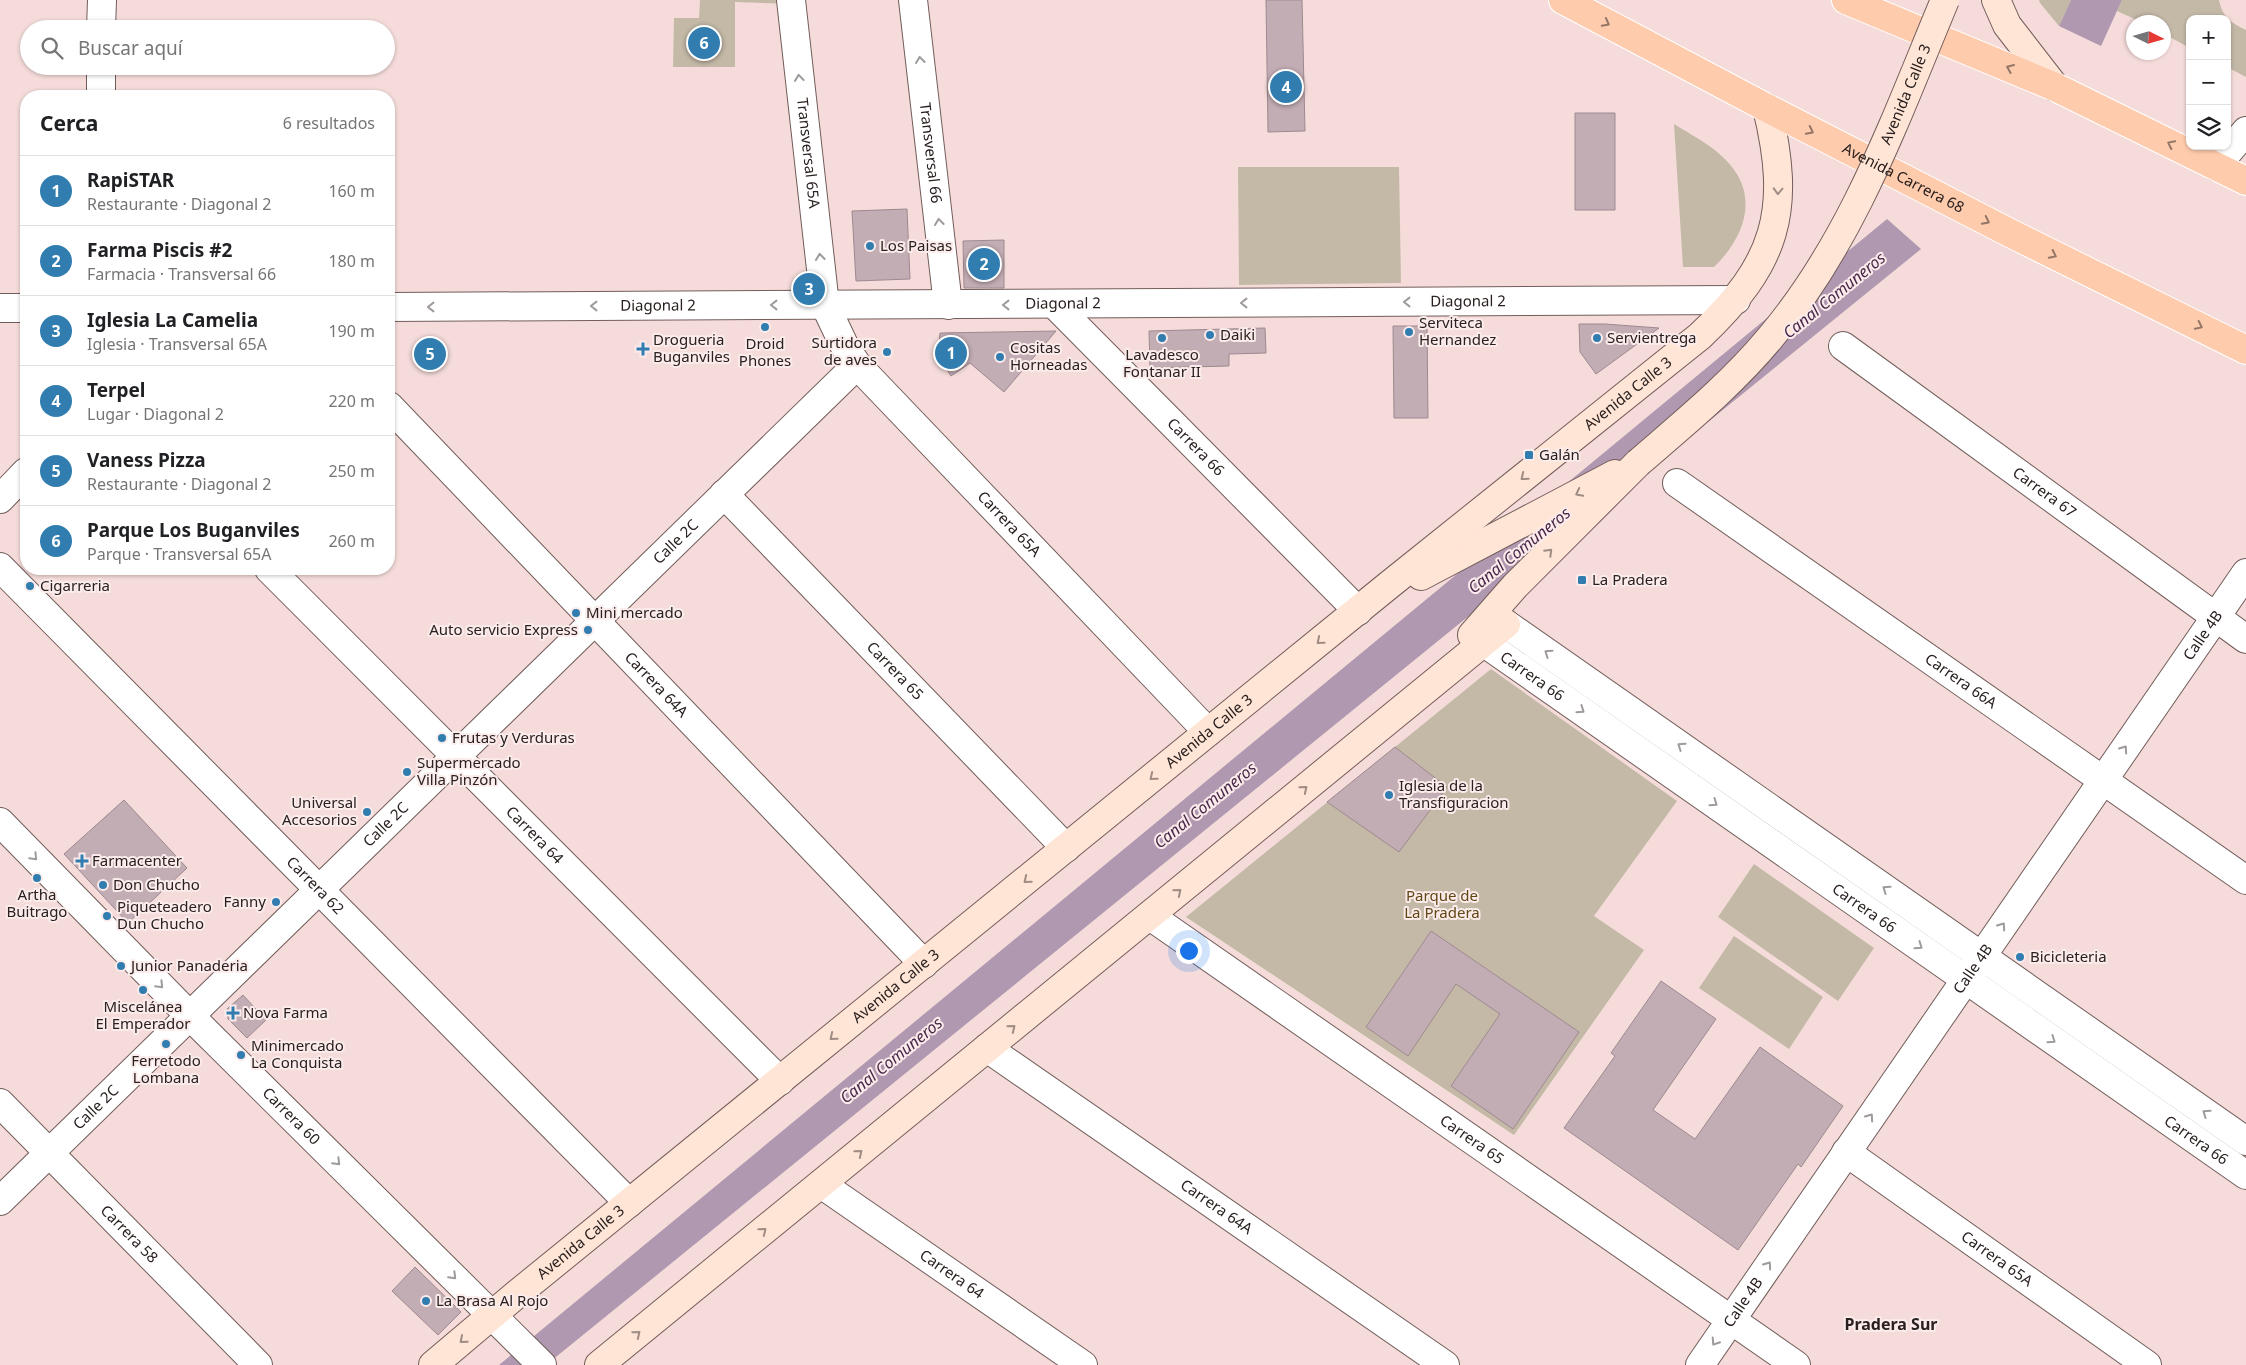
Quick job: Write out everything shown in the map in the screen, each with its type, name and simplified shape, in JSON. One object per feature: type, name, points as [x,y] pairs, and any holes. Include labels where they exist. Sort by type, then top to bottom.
[{"type":"main road","name":"Avenida Carrera 68","points":[[1563,0],[2010,233],[2246,350]]},
{"type":"main road","points":[[1846,0],[2055,87],[2246,181]]},
{"type":"main road","name":"Avenida Calle 3","points":[[1420,695],[1515,586],[1638,462],[1731,382],[1781,325],[1817,274],[1870,177],[1945,0]]},
{"type":"main road","points":[[1996,0],[2007,25],[2055,87]]},
{"type":"main road","name":"Avenida Calle 3","points":[[433,1365],[500,1323],[629,1204],[1208,732],[1700,336],[1736,300],[1750,281],[1762,260],[1776,214],[1778,168],[1774,137],[1767,108]]},
{"type":"main road","name":"Avenida Calle 3","points":[[1358,611],[1481,543],[1638,462]]},
{"type":"main road","name":"Avenida Calle 3","points":[[600,1365],[1506,624]]},
{"type":"street","points":[[101,20],[102,0]]},
{"type":"street","name":"Transversal 65A","points":[[790,0],[825,305]]},
{"type":"street","name":"Transversal 66","points":[[913,0],[948,305]]},
{"type":"street","points":[[100,90],[101,75]]},
{"type":"street","points":[[2216,166],[2246,131]]},
{"type":"street","name":"Diagonal 2","points":[[395,307],[1736,300]]},
{"type":"street","name":"Carrera 65A","points":[[825,305],[844,345],[857,365],[1208,732]]},
{"type":"street","name":"Carrera 66","points":[[1055,305],[1358,611]]},
{"type":"street","points":[[0,308],[20,308]]},
{"type":"street","name":"Carrera 67","points":[[1843,346],[2246,639]]},
{"type":"street","name":"Calle 2C","points":[[0,1201],[857,365]]},
{"type":"street","name":"Carrera 64A","points":[[395,412],[924,964]]},
{"type":"street","points":[[0,499],[20,478]]},
{"type":"street","name":"Carrera 66A","points":[[1677,483],[2246,880]]},
{"type":"street","name":"Carrera 65","points":[[724,494],[1066,848]]},
{"type":"street","name":"Carrera 62","points":[[0,567],[629,1204]]},
{"type":"street","name":"Calle 4B","points":[[1700,1365],[2246,573]]},
{"type":"street","name":"Carrera 64","points":[[275,575],[780,1081]]},
{"type":"street","name":"Carrera 66","points":[[1506,624],[2246,1141]]},
{"type":"street","name":"Carrera 66","points":[[1483,642],[2246,1175]]},
{"type":"street","name":"Carrera 60","points":[[0,822],[190,1016],[542,1365]]},
{"type":"street","name":"Carrera 65","points":[[1150,916],[1796,1365]]},
{"type":"street","name":"Carrera 64A","points":[[987,1048],[1445,1365]]},
{"type":"street","name":"Carrera 58","points":[[0,1103],[258,1365]]},
{"type":"street","name":"Carrera 65A","points":[[1846,1152],[2147,1365]]},
{"type":"street","name":"Carrera 64","points":[[821,1184],[1083,1365]]},
{"type":"green space","points":[[700,0],[793,0],[794,4],[735,2],[735,67],[673,67],[674,18],[699,18]]},
{"type":"green space","points":[[2039,0],[2071,0],[2059,26],[2040,3]]},
{"type":"green space","points":[[2122,0],[2219,0],[2225,15],[2186,15],[2186,46],[2171,38],[2171,15],[2126,15],[2117,11]]},
{"type":"green space","points":[[2231,21],[2246,30],[2246,77],[2231,69]]},
{"type":"green space","points":[[1674,124],[1707,144],[1723,157],[1735,171],[1742,184],[1745,197],[1743,222],[1731,246],[1714,267],[1683,267]]},
{"type":"green space","points":[[1238,167],[1399,167],[1401,283],[1239,285]]},
{"type":"green space","name":"Parque de La Pradera","points":[[1491,669],[1677,801],[1594,916],[1644,950],[1514,1135],[1186,917]]},
{"type":"green space","points":[[1754,864],[1874,948],[1838,1001],[1718,917]]},
{"type":"green space","points":[[1734,936],[1823,997],[1789,1049],[1699,988]]},
{"type":"water","points":[[2071,0],[2122,0],[2101,46],[2059,26]]},
{"type":"water","name":"Canal Comuneros","points":[[1887,219],[1921,249],[546,1365],[499,1365]]},
{"type":"building","points":[[1266,0],[1302,0],[1305,131],[1268,132]]},
{"type":"building","points":[[1575,113],[1615,113],[1615,210],[1575,210]]},
{"type":"building","points":[[907,209],[910,279],[856,281],[852,211]]},
{"type":"building","points":[[1004,240],[1004,288],[964,288],[963,241]]},
{"type":"building","name":"Servientrega","points":[[1579,324],[1659,328],[1596,374],[1580,352]]},
{"type":"building","points":[[1393,326],[1427,326],[1428,418],[1394,418]]},
{"type":"building","points":[[1265,328],[1266,353],[1229,354],[1229,366],[1150,368],[1149,331]]},
{"type":"building","name":"Cositas Horneadas","points":[[1056,331],[1004,392],[970,363],[951,376],[938,356],[940,333]]},
{"type":"building","name":"Iglesia de la Transfiguracion","points":[[1395,747],[1447,787],[1399,852],[1327,802]]},
{"type":"building","points":[[124,800],[187,868],[128,923],[64,854]]},
{"type":"building","points":[[1431,931],[1579,1032],[1513,1129],[1451,1086],[1500,1014],[1456,984],[1408,1056],[1366,1027]]},
{"type":"building","points":[[1661,981],[1716,1019],[1653,1110],[1695,1139],[1760,1047],[1843,1106],[1801,1167],[1798,1164],[1738,1250],[1564,1128],[1615,1056],[1611,1053]]},
{"type":"building","points":[[243,995],[266,1020],[247,1038],[228,1019],[227,1009]]},
{"type":"building","name":"La Brasa Al Rojo","points":[[415,1267],[461,1312],[438,1335],[392,1291]]},
{"type":"place","name":"Parque Los Buganviles","points":[[704,43]]},
{"type":"place","name":"Terpel","points":[[1286,87]]},
{"type":"place","name":"Los Paisas","points":[[870,246]]},
{"type":"place","name":"Farma Piscis #2","points":[[984,264]]},
{"type":"place","name":"Iglesia La Camelia","points":[[809,289]]},
{"type":"place","name":"Droid Phones","points":[[765,327]]},
{"type":"place","name":"Serviteca Hernandez","points":[[1409,332]]},
{"type":"place","name":"Daiki","points":[[1210,335]]},
{"type":"place","name":"Lavadesco Fontanar II","points":[[1162,338]]},
{"type":"place","name":"Servientrega","points":[[1597,338]]},
{"type":"place","name":"Drogueria Buganviles","points":[[643,349]]},
{"type":"place","name":"Surtidora de aves","points":[[887,352]]},
{"type":"place","name":"RapiSTAR","points":[[951,353]]},
{"type":"place","name":"Vaness Pizza","points":[[430,354]]},
{"type":"place","name":"Cositas Horneadas","points":[[1000,357]]},
{"type":"place","name":"Galán","points":[[1529,455]]},
{"type":"place","name":"La Pradera","points":[[1582,580]]},
{"type":"place","name":"Cigarreria","points":[[30,586]]},
{"type":"place","name":"Mini mercado","points":[[576,613]]},
{"type":"place","name":"Auto servicio Express","points":[[588,630]]},
{"type":"place","name":"Frutas y Verduras","points":[[442,738]]},
{"type":"place","name":"Supermercado Villa Pinzón","points":[[407,772]]},
{"type":"place","name":"Iglesia de la Transfiguracion","points":[[1389,795]]},
{"type":"place","name":"Universal Accesorios","points":[[367,812]]},
{"type":"place","name":"Farmacenter","points":[[82,861]]},
{"type":"place","name":"Artha Buitrago","points":[[37,878]]},
{"type":"place","name":"Don Chucho","points":[[103,885]]},
{"type":"place","name":"Fanny","points":[[276,902]]},
{"type":"place","name":"Piqueteadero Dun Chucho","points":[[107,916]]},
{"type":"place","name":"Bicicleteria","points":[[2020,957]]},
{"type":"place","name":"Junior Panaderia","points":[[121,966]]},
{"type":"place","name":"Miscelánea El Emperador","points":[[143,990]]},
{"type":"place","name":"Nova Farma","points":[[233,1013]]},
{"type":"place","name":"Ferretodo Lombana","points":[[166,1044]]},
{"type":"place","name":"Minimercado La Conquista","points":[[241,1055]]},
{"type":"place","name":"La Brasa Al Rojo","points":[[426,1301]]},
{"type":"district","name":"Pradera Sur","points":[[1891,1324]]}]
